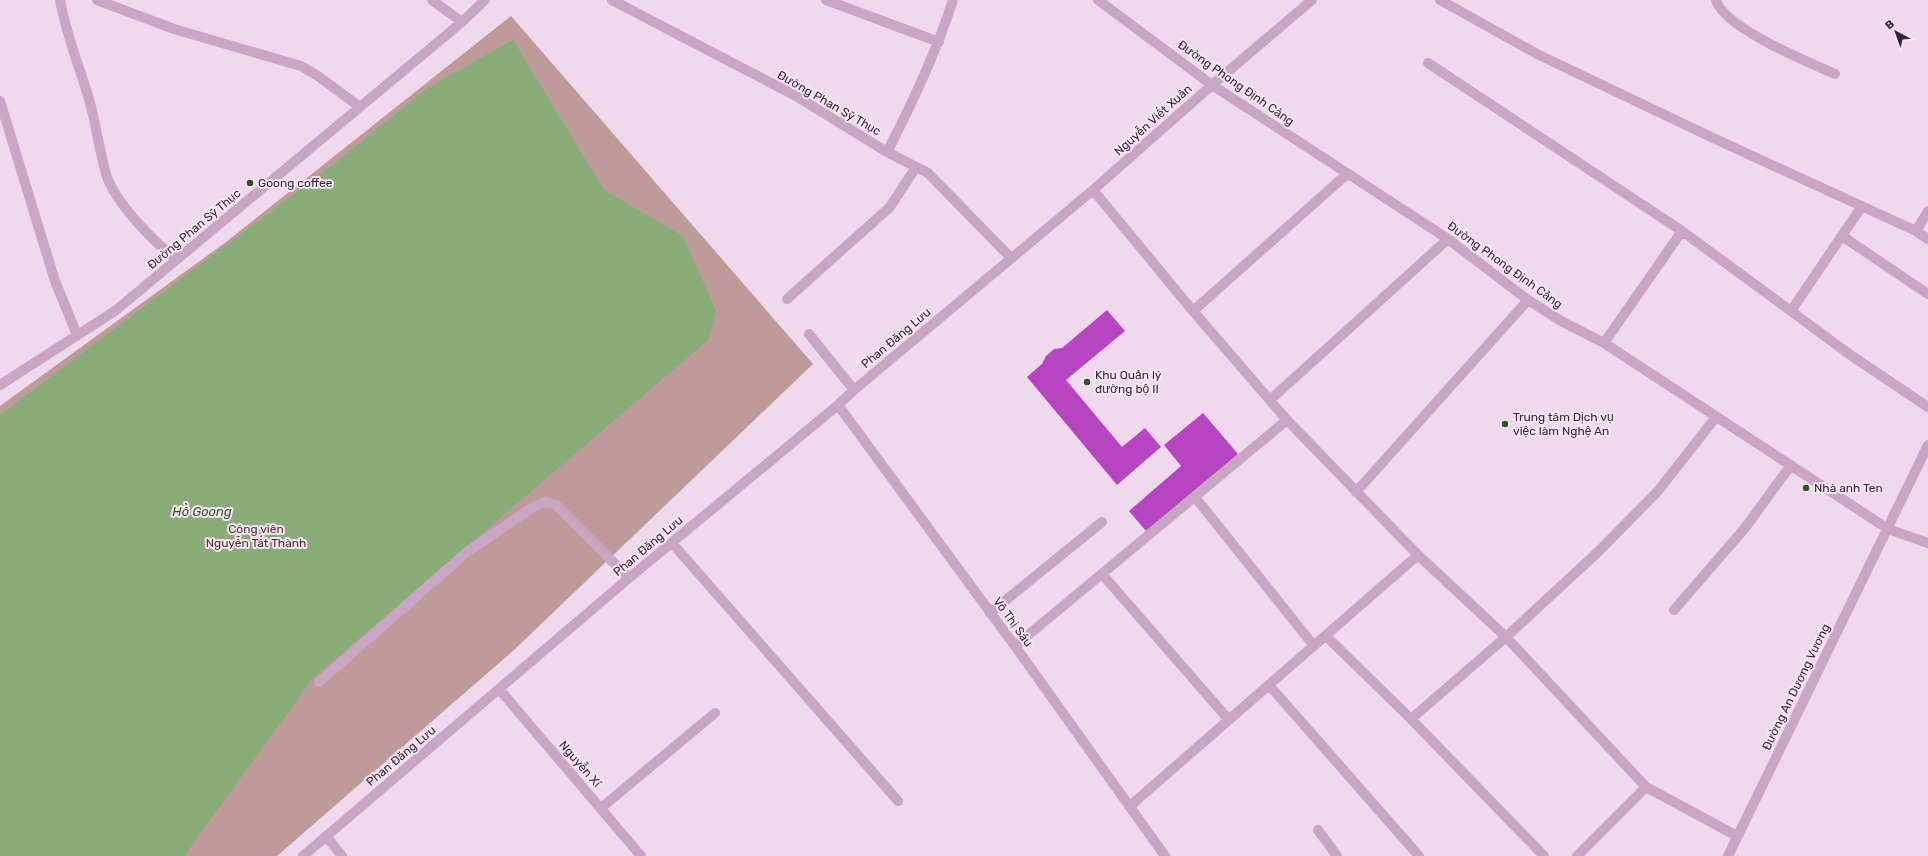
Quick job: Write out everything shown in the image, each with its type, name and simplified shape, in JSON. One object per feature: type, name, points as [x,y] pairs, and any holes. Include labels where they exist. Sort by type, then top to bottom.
[{"type":"street","points":[[60,0],[72,46],[89,99],[106,175],[112,188],[130,213],[153,239],[177,259]]},
{"type":"street","points":[[97,0],[174,29],[301,66],[318,76],[360,107]]},
{"type":"street","points":[[432,0],[462,22]]},
{"type":"street","name":"Đường Phan Sỹ Thục","points":[[0,385],[115,311],[462,22],[485,0]]},
{"type":"street","name":"Đường Phan Sỹ Thục","points":[[612,0],[796,96],[887,152],[928,173],[1011,258]]},
{"type":"street","points":[[826,0],[939,42]]},
{"type":"street","points":[[887,152],[920,87],[939,42],[953,0]]},
{"type":"street","name":"Đường Phong Định Cảng","points":[[1098,0],[1212,85],[1448,239],[1528,300],[1560,321],[1604,344],[1888,529],[1928,543]]},
{"type":"street","name":"Nguyễn Viết Xuân","points":[[1011,258],[1093,190],[1212,85],[1312,0]]},
{"type":"street","points":[[1440,0],[1544,58],[1711,137],[1916,231],[1928,239]]},
{"type":"street","points":[[1716,0],[1722,12],[1751,32],[1773,45],[1835,74]]},
{"type":"street","points":[[1428,63],[1682,231],[1852,356],[1928,407]]},
{"type":"street","points":[[0,100],[55,281],[78,335]]},
{"type":"street","points":[[787,299],[890,207],[916,167]]},
{"type":"street","points":[[1193,311],[1347,174]]},
{"type":"street","points":[[1093,190],[1193,311],[1271,399],[1287,420],[1418,555],[1506,637],[1646,787],[1737,836]]},
{"type":"street","points":[[1791,311],[1862,206]]},
{"type":"street","points":[[1916,231],[1928,211]]},
{"type":"street","points":[[1604,344],[1682,231]]},
{"type":"street","points":[[1842,236],[1928,294]]},
{"type":"street","points":[[1271,399],[1448,239]]},
{"type":"street","name":"Phan Đăng Lưu","points":[[303,856],[500,690],[629,578],[838,405],[1011,258]]},
{"type":"street","points":[[1356,492],[1528,300]]},
{"type":"street","points":[[809,334],[854,390]]},
{"type":"street","name":"Võ Thị Sáu","points":[[838,405],[1015,646],[1130,806],[1163,855]]},
{"type":"street","points":[[1411,719],[1506,637],[1598,551],[1658,491],[1716,416]]},
{"type":"street","points":[[1015,646],[1287,420]]},
{"type":"street","name":"Đường An Dương Vương","points":[[1728,856],[1928,444]]},
{"type":"street","points":[[1674,610],[1745,528],[1791,465]]},
{"type":"street","points":[[1195,497],[1314,646]]},
{"type":"street","points":[[319,682],[467,552],[533,507],[545,502],[556,505],[629,578]]},
{"type":"street","points":[[990,613],[1102,522]]},
{"type":"street","points":[[672,543],[898,801]]},
{"type":"street","points":[[1130,806],[1418,555]]},
{"type":"street","points":[[1102,574],[1229,720]]},
{"type":"street","points":[[1326,636],[1411,719],[1544,856]]},
{"type":"street","points":[[1269,685],[1419,856]]},
{"type":"street","name":"Nguyễn Xí","points":[[500,690],[641,856]]},
{"type":"street","points":[[601,808],[715,713]]},
{"type":"street","points":[[1578,856],[1646,787]]},
{"type":"street","points":[[1318,830],[1337,856]]},
{"type":"street","points":[[326,836],[342,856]]},
{"type":"green space","name":"Hồ Goong","points":[[511,16],[813,364],[514,650],[277,856],[0,856],[0,406],[226,242]]},
{"type":"water","name":"Hồ Goong","points":[[513,40],[604,190],[683,236],[716,311],[708,340],[313,678],[184,856],[0,856],[0,415],[339,160],[429,87]]},
{"type":"building","points":[[1107,310],[1125,331],[1066,380],[1122,447],[1145,428],[1161,447],[1117,485],[1027,377],[1042,364],[1046,356],[1054,349],[1062,348]]},
{"type":"building","points":[[1203,413],[1238,454],[1146,531],[1129,511],[1181,466],[1164,445]]},
{"type":"place","name":"Goong coffee","points":[[250,183]]},
{"type":"place","name":"Khu Quản lý đường bộ II","points":[[1087,382]]},
{"type":"place","name":"Trung tâm Dịch vụ việc làm Nghệ An","points":[[1505,424]]},
{"type":"place","name":"Nhà anh Ten","points":[[1806,488]]},
{"type":"park label","name":"Công viên Nguyễn Tất Thành","points":[[256,536]]}]
